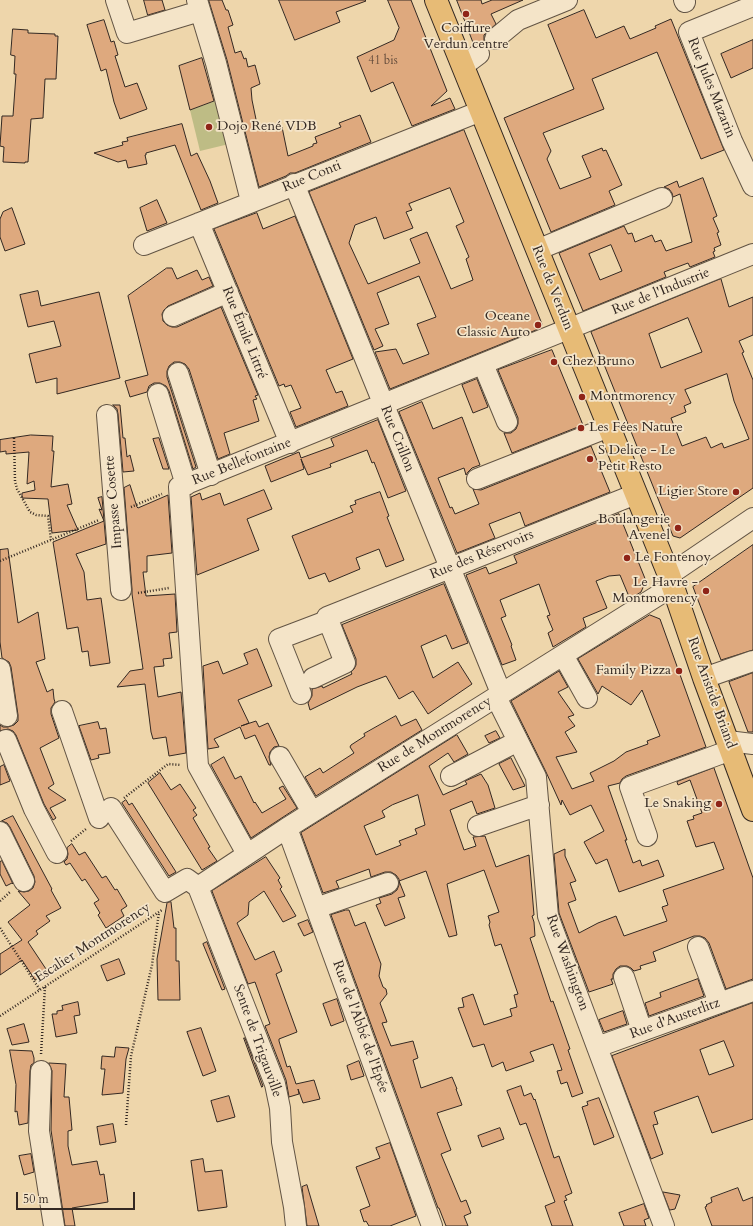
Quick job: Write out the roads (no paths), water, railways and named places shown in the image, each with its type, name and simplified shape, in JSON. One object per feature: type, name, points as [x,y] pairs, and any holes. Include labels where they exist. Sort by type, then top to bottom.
[{"type":"main road","name":"Rue de Verdun","points":[[438,1],[471,60],[482,111],[608,427],[671,580]]},
{"type":"main road","name":"Rue Aristide Briand","points":[[671,580],[704,678],[753,810]]},
{"type":"street","points":[[116,0],[127,32],[199,6],[216,62],[252,201]]},
{"type":"street","points":[[495,39],[518,20],[567,0]]},
{"type":"street","name":"Rue Jules Mazarin","points":[[753,6],[688,32],[732,141],[753,186]]},
{"type":"street","name":"Rue Conti","points":[[144,245],[294,184],[482,111]]},
{"type":"street","name":"Rue Crillon","points":[[294,184],[384,405],[499,695]]},
{"type":"street","points":[[537,250],[662,198]]},
{"type":"street","name":"Rue Émile Littré","points":[[199,223],[290,443]]},
{"type":"street","name":"Rue de l'Industrie","points":[[569,330],[753,254]]},
{"type":"street","points":[[173,316],[228,292]]},
{"type":"street","name":"Rue Bellefontaine","points":[[247,854],[198,766],[179,487],[569,330]]},
{"type":"street","points":[[483,364],[507,422]]},
{"type":"street","points":[[178,373],[210,475]]},
{"type":"street","points":[[158,394],[186,485]]},
{"type":"street","name":"Impasse Cosette","points":[[107,414],[126,592]]},
{"type":"street","points":[[477,479],[608,427]]},
{"type":"street","name":"Rue des Réservoirs","points":[[301,694],[279,639],[449,568],[636,494]]},
{"type":"street","name":"Rue de Montmorency","points":[[198,886],[312,812],[563,655],[671,580],[753,518]]},
{"type":"street","points":[[313,678],[345,663],[328,618]]},
{"type":"street","points":[[563,655],[587,698]]},
{"type":"street","points":[[704,678],[753,661]]},
{"type":"street","points":[[0,669],[7,716]]},
{"type":"street","name":"Rue Washington","points":[[499,695],[518,741],[536,777],[548,916],[664,1226]]},
{"type":"street","points":[[62,710],[105,813],[165,892],[187,879],[198,886]]},
{"type":"street","points":[[6,740],[34,809],[57,853]]},
{"type":"street","points":[[451,776],[518,741]]},
{"type":"street","points":[[646,836],[630,787],[730,746],[753,744]]},
{"type":"street","points":[[280,757],[312,812]]},
{"type":"street","points":[[478,826],[539,805]]},
{"type":"street","name":"Rue de l'Abbé de l'Epée","points":[[287,828],[432,1226]]},
{"type":"street","points":[[0,832],[24,881]]},
{"type":"street","points":[[316,908],[388,883]]},
{"type":"street","name":"Sente de Trigauville","points":[[198,886],[275,1084],[280,1108],[282,1142],[296,1226]]},
{"type":"street","points":[[698,947],[719,1003]]},
{"type":"street","points":[[624,977],[642,1031]]},
{"type":"street","name":"Rue d'Austerlitz","points":[[597,1047],[753,991]]},
{"type":"street","points":[[41,1063],[39,1131],[54,1226]]},
{"type":"place","name":"Coiffure Verdun centre","points":[[466,14]]},
{"type":"place","name":"Dojo René VDB","points":[[209,127]]},
{"type":"place","name":"Oceane Classic Auto","points":[[538,325]]},
{"type":"place","name":"Chez Bruno","points":[[554,362]]},
{"type":"place","name":"Montmorency","points":[[582,397]]},
{"type":"place","name":"Les Fées Nature","points":[[581,428]]},
{"type":"place","name":"S Delice - Le Petit Resto","points":[[590,459]]},
{"type":"place","name":"Ligier Store","points":[[736,492]]},
{"type":"place","name":"Boulangerie Avenel","points":[[678,528]]},
{"type":"place","name":"Le Fontenoy","points":[[627,558]]},
{"type":"place","name":"Le Havre - Montmorency","points":[[706,591]]},
{"type":"place","name":"Family Pizza","points":[[679,671]]},
{"type":"place","name":"Le Snaking","points":[[719,804]]}]
